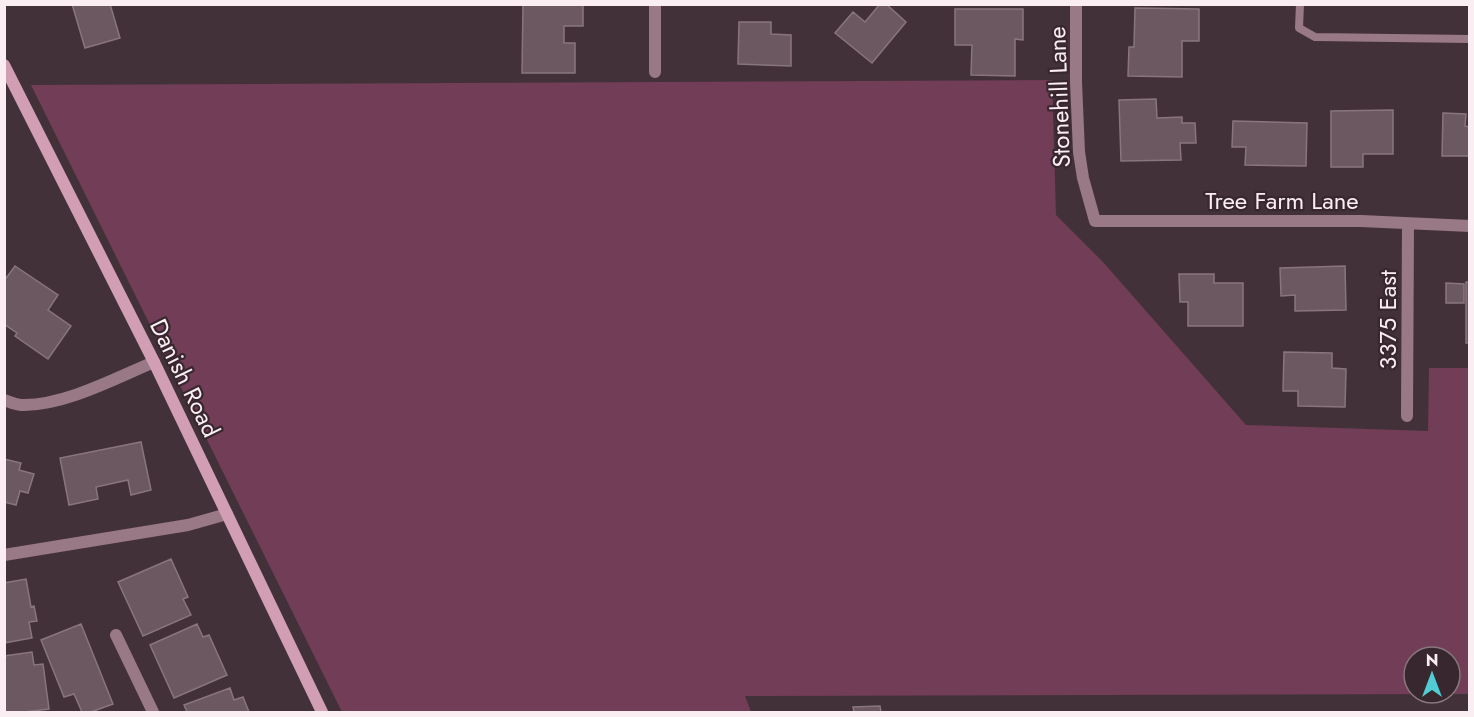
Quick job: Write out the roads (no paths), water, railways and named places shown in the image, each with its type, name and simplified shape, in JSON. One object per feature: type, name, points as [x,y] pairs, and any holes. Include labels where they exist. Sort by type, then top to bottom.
[{"type":"street","points":[[655,4],[655,72]]},
{"type":"street","name":"Stonehill Lane","points":[[1076,4],[1079,152],[1083,178],[1095,221]]},
{"type":"street","name":"Danish Road","points":[[4,65],[154,362],[322,712]]},
{"type":"street","name":"Tree Farm Lane","points":[[1095,221],[1361,221],[1470,226]]},
{"type":"street","name":"3375 East","points":[[1407,416],[1408,224]]},
{"type":"street","points":[[4,400],[20,405],[44,404],[83,392],[154,362]]},
{"type":"street","points":[[4,555],[188,525],[227,514]]},
{"type":"street","points":[[116,635],[153,712]]},
{"type":"lane","points":[[1300,4],[1299,28],[1315,37],[1470,39]]}]
